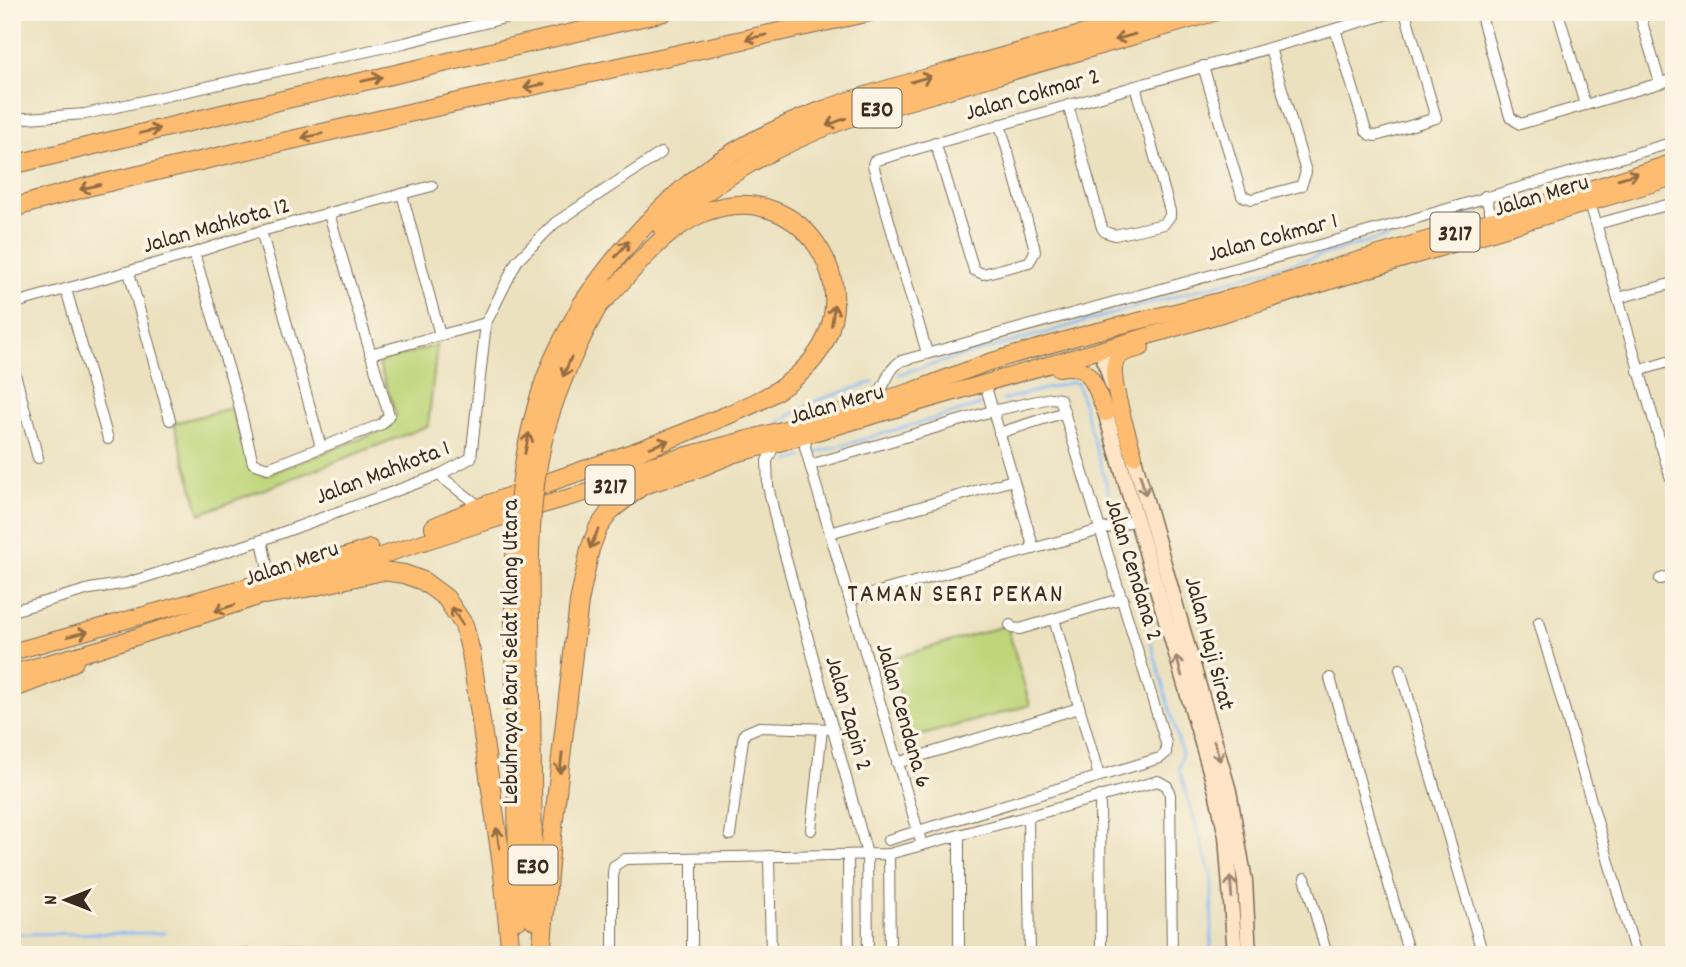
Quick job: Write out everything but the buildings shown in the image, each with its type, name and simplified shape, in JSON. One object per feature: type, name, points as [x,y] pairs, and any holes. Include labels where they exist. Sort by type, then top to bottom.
[{"type":"highway","points":[[12,164],[664,12]]},
{"type":"highway","points":[[12,208],[87,187],[400,115],[870,12]]},
{"type":"highway","name":"Lebuhraya Baru Selat Klang Utara","points":[[590,305],[608,266],[646,223],[671,198],[706,171],[746,146],[835,106],[887,89],[1160,12]]},
{"type":"highway","name":"Lebuhraya Baru Selat Klang Utara","points":[[534,955],[524,778],[516,540],[522,468],[533,419],[561,343],[590,305],[649,240],[681,210],[714,184],[794,138],[896,102],[1214,12]]},
{"type":"highway","name":"Jalan Meru","points":[[12,652],[267,588],[605,486],[775,444],[805,429],[950,375],[1090,333],[1235,297],[1493,220],[1674,162]]},
{"type":"highway","name":"Jalan Meru","points":[[12,673],[99,649],[434,527],[602,478],[990,382],[1674,179]]},
{"type":"highway","points":[[434,527],[479,506],[680,436],[772,394],[799,375],[822,348],[830,332],[835,299],[830,270],[823,254],[802,228],[771,211],[753,206],[737,206],[706,212],[671,232],[590,305]]},
{"type":"highway","points":[[905,393],[970,377],[1080,344],[1094,349],[1106,338],[1235,297]]},
{"type":"highway","points":[[1134,456],[1114,376],[1116,360],[1124,353],[1179,336],[1251,305]]},
{"type":"highway","points":[[990,382],[1027,377],[1071,365],[1091,377],[1105,413]]},
{"type":"highway","points":[[541,955],[579,603],[590,549],[598,528],[611,510],[643,485],[730,456]]},
{"type":"highway","points":[[267,588],[312,587],[382,571],[404,574],[424,581],[446,598],[464,625],[471,653],[502,865],[511,955]]},
{"type":"highway","points":[[12,690],[53,674],[99,649]]},
{"type":"highway","name":"Lebuhraya Baru Selat Klang Utara","points":[[519,955],[524,778]]},
{"type":"main road","name":"Jalan Haji Sirat","points":[[1094,349],[1105,413],[1130,522],[1216,791],[1226,836],[1235,955]]},
{"type":"main road","name":"Jalan Haji Sirat","points":[[1094,349],[1134,456],[1229,791],[1244,871],[1249,955]]},
{"type":"street","points":[[12,119],[85,114],[404,43],[528,12]]},
{"type":"street","name":"Jalan Cokmar 2","points":[[927,353],[873,165],[877,159],[1395,12]]},
{"type":"street","points":[[1335,29],[1366,131],[1376,136],[1436,118],[1405,12]]},
{"type":"street","points":[[1480,12],[1510,117],[1520,124],[1674,79]]},
{"type":"street","points":[[1558,12],[1586,105]]},
{"type":"street","points":[[1639,12],[1660,83]]},
{"type":"street","points":[[1203,66],[1242,196],[1252,199],[1301,186],[1306,172],[1270,48]]},
{"type":"street","points":[[1068,105],[1105,232],[1115,235],[1164,224],[1170,211],[1135,86]]},
{"type":"street","points":[[935,142],[974,270],[983,274],[1030,262],[1035,252],[1034,246],[1000,124]]},
{"type":"street","name":"Jalan Cokmar 1","points":[[805,429],[875,396],[880,392],[892,367],[901,361],[1400,223],[1674,142]]},
{"type":"street","points":[[370,354],[485,323],[516,261],[555,223],[661,153]]},
{"type":"street","name":"Jalan Mahkota 12","points":[[12,304],[194,253],[261,231],[432,186]]},
{"type":"street","points":[[402,194],[440,335]]},
{"type":"street","points":[[1485,197],[1493,220]]},
{"type":"street","points":[[1590,202],[1674,489]]},
{"type":"street","points":[[1597,224],[1674,203]]},
{"type":"street","points":[[194,253],[238,401],[253,463],[268,468],[382,424],[389,415],[329,214]]},
{"type":"street","points":[[1400,223],[1406,246]]},
{"type":"street","points":[[261,231],[321,447]]},
{"type":"street","points":[[129,272],[170,420]]},
{"type":"street","points":[[1618,298],[1674,283]]},
{"type":"street","points":[[66,289],[108,439]]},
{"type":"street","name":"Jalan Mahkota 1","points":[[12,611],[90,589],[127,583],[262,540],[439,475],[471,458],[485,323]]},
{"type":"street","points":[[1638,371],[1674,360]]},
{"type":"street","points":[[12,363],[38,458]]},
{"type":"street","points":[[887,376],[890,389],[905,393]]},
{"type":"street","points":[[990,382],[992,411],[1034,549]]},
{"type":"street","name":"Jalan Cendana 2","points":[[992,411],[1051,398],[1060,399],[1106,529],[1122,598],[1167,743],[1167,753],[1164,757],[1099,776]]},
{"type":"street","points":[[808,460],[992,411]]},
{"type":"street","points":[[999,433],[1065,412]]},
{"type":"street","name":"Jalan Cendana 6","points":[[805,429],[808,460],[922,845]]},
{"type":"street","points":[[1660,444],[1674,441]]},
{"type":"street","name":"Jalan Zapin 2","points":[[775,444],[767,461],[768,486],[827,729],[867,855],[868,955]]},
{"type":"street","points":[[439,475],[479,506]]},
{"type":"street","points":[[830,533],[1013,480]]},
{"type":"street","points":[[849,600],[1130,522]]},
{"type":"street","points":[[262,540],[267,588]]},
{"type":"street","points":[[1660,579],[1674,575]]},
{"type":"street","points":[[1010,625],[1020,629],[1122,598]]},
{"type":"street","points":[[888,840],[1099,776],[1054,619]]},
{"type":"street","points":[[1539,622],[1636,955]]},
{"type":"street","points":[[1400,669],[1483,955]]},
{"type":"street","points":[[1330,678],[1409,955]]},
{"type":"street","points":[[897,762],[1079,708]]},
{"type":"street","points":[[730,835],[743,739],[746,733],[760,727],[827,729],[811,830]]},
{"type":"street","points":[[613,955],[614,866],[625,859],[889,854],[1158,781],[1167,786],[1170,795],[1172,955]]},
{"type":"street","points":[[1100,796],[1101,955]]},
{"type":"street","points":[[1028,816],[1030,955]]},
{"type":"street","points":[[959,836],[959,955]]},
{"type":"street","points":[[889,854],[890,955]]},
{"type":"street","points":[[848,855],[849,955]]},
{"type":"street","points":[[769,856],[771,955]]},
{"type":"street","points":[[691,859],[692,955]]},
{"type":"street","points":[[1305,878],[1327,955]]},
{"type":"street","points":[[50,955],[306,955]]},
{"type":"green space","points":[[437,345],[428,426],[200,514],[174,423],[231,408],[250,467],[266,475],[384,430],[396,415],[378,362]]},
{"type":"green space","points":[[1007,625],[1030,705],[912,738],[890,659]]},
{"type":"waterway","points":[[1415,229],[1481,210]]},
{"type":"waterway","points":[[899,374],[1396,234]]},
{"type":"waterway","points":[[778,422],[818,400],[874,382]]},
{"type":"waterway","points":[[1002,400],[1077,383],[1117,521]]},
{"type":"waterway","points":[[809,455],[981,405]]},
{"type":"waterway","points":[[789,461],[803,457]]},
{"type":"waterway","points":[[1119,528],[1182,754],[1179,769],[1212,878],[1211,955]]},
{"type":"waterway","points":[[12,934],[165,933]]},
{"type":"district","name":"TAMAN SERI PEKAN","points":[[956,592]]}]
